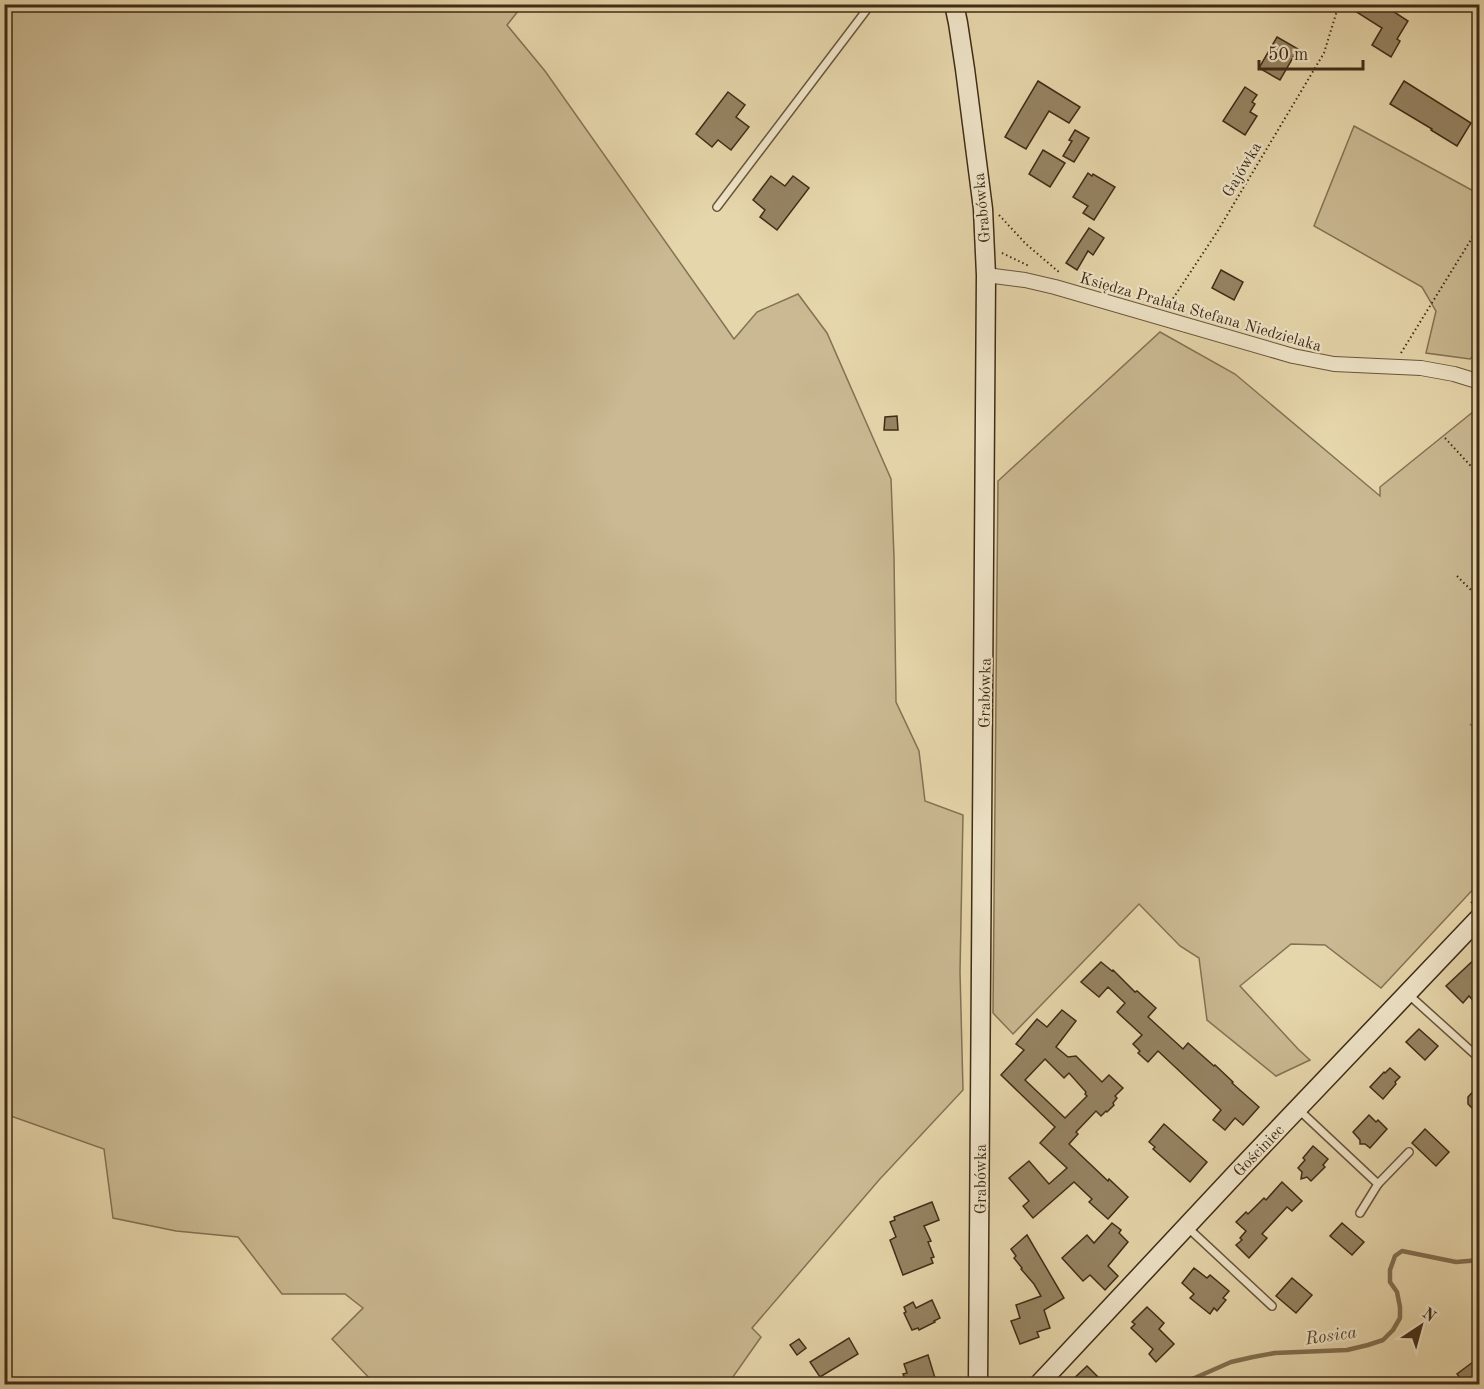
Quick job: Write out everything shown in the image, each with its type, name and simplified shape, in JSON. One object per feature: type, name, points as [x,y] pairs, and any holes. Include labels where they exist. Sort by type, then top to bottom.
[{"type":"street","name":"Grabówka","points":[[954,4],[967,79],[983,209],[986,275],[978,1384]]},
{"type":"street","name":"Księdza Prałata Stefana Niedzielaka","points":[[986,275],[1039,282],[1314,361],[1421,368],[1454,374],[1479,382]]},
{"type":"street","name":"Gościniec","points":[[1039,1384],[1479,917]]},
{"type":"lane","points":[[717,207],[871,4]]},
{"type":"lane","points":[[1407,993],[1479,1059]]},
{"type":"lane","points":[[1298,1109],[1378,1184]]},
{"type":"lane","points":[[1360,1213],[1378,1184],[1408,1152]]},
{"type":"lane","points":[[1186,1227],[1272,1306]]},
{"type":"path","name":"Gajówka","points":[[1161,318],[1223,222],[1324,53],[1339,4]]},
{"type":"path","points":[[998,214],[1026,244],[1056,270]]},
{"type":"path","points":[[1393,367],[1479,225]]},
{"type":"path","points":[[1444,438],[1479,476]]},
{"type":"path","points":[[1457,576],[1479,598]]},
{"type":"shaded area","points":[[5,4],[523,5],[507,25],[545,71],[734,339],[757,312],[798,294],[827,333],[891,479],[896,702],[919,751],[925,801],[963,815],[960,972],[963,1090],[879,1180],[752,1328],[761,1337],[728,1384],[375,1384],[332,1339],[363,1308],[345,1294],[282,1294],[238,1237],[176,1231],[113,1218],[104,1149],[5,1114]]},
{"type":"shaded area","points":[[1354,126],[1479,194],[1479,350],[1470,359],[1426,353],[1436,311],[1422,287],[1314,226]]},
{"type":"shaded area","points":[[1160,332],[1235,374],[1380,496],[1380,487],[1479,407],[1479,732],[1470,724],[1479,733],[1479,883],[1381,988],[1325,945],[1291,944],[1240,986],[1310,1060],[1276,1076],[1207,1020],[1199,958],[1180,946],[1139,904],[1013,1034],[993,1013],[998,481]]},
{"type":"building","points":[[1344,4],[1382,4],[1408,21],[1397,39],[1400,41],[1391,57],[1372,45],[1382,28]]},
{"type":"building","points":[[1277,37],[1298,49],[1280,80],[1259,68]]},
{"type":"building","points":[[1038,81],[1080,107],[1069,123],[1049,111],[1026,149],[1005,137]]},
{"type":"building","points":[[1404,81],[1471,123],[1457,146],[1390,104]]},
{"type":"building","points":[[1245,87],[1257,95],[1252,102],[1255,104],[1250,112],[1257,116],[1245,135],[1223,121]]},
{"type":"building","points":[[728,92],[745,105],[736,117],[749,127],[731,150],[718,140],[712,147],[696,134]]},
{"type":"building","points":[[1075,130],[1089,138],[1074,162],[1063,156],[1072,141],[1069,140]]},
{"type":"building","points":[[1043,150],[1065,163],[1050,187],[1029,174]]},
{"type":"building","points":[[1088,173],[1115,187],[1094,220],[1083,213],[1088,206],[1073,197]]},
{"type":"building","points":[[771,176],[785,186],[793,176],[809,188],[777,230],[760,217],[765,210],[753,200]]},
{"type":"building","points":[[1089,228],[1104,238],[1093,255],[1088,251],[1077,270],[1066,263]]},
{"type":"building","points":[[1221,270],[1243,282],[1234,300],[1212,288]]},
{"type":"building","points":[[897,416],[898,430],[884,430],[885,417]]},
{"type":"building","points":[[1479,955],[1479,1007],[1469,996],[1463,1003],[1446,986]]},
{"type":"building","points":[[1101,962],[1156,1008],[1148,1017],[1183,1049],[1188,1043],[1259,1107],[1243,1125],[1235,1118],[1225,1130],[1213,1120],[1221,1110],[1158,1051],[1148,1062],[1138,1053],[1140,1051],[1133,1044],[1142,1035],[1117,1012],[1125,1003],[1108,987],[1099,997],[1081,982]]},
{"type":"building","points":[[1062,1010],[1076,1021],[1056,1047],[1068,1057],[1076,1056],[1102,1082],[1109,1075],[1123,1088],[1115,1096],[1117,1098],[1114,1105],[1101,1116],[1096,1111],[1076,1132],[1078,1134],[1069,1144],[1128,1197],[1108,1219],[1089,1202],[1092,1199],[1074,1182],[1033,1218],[1023,1206],[1029,1201],[1009,1178],[1029,1161],[1049,1184],[1067,1168],[1040,1143],[1055,1127],[1001,1075],[1024,1050],[1016,1044],[1037,1019],[1047,1027]],"holes":[[[1045,1059],[1064,1078],[1069,1073],[1087,1096],[1065,1118],[1025,1080]]]},
{"type":"building","points":[[1419,1029],[1438,1046],[1425,1060],[1406,1042]]},
{"type":"building","points":[[1390,1068],[1400,1077],[1383,1099],[1370,1087]]},
{"type":"building","points":[[1479,1085],[1479,1115],[1468,1104],[1468,1097]]},
{"type":"building","points":[[1369,1115],[1387,1129],[1370,1148],[1365,1144],[1360,1144],[1360,1140],[1353,1132]]},
{"type":"building","points":[[1164,1124],[1207,1162],[1190,1182],[1153,1149],[1155,1147],[1149,1142]]},
{"type":"building","points":[[1425,1129],[1449,1152],[1436,1166],[1412,1143]]},
{"type":"building","points":[[1313,1146],[1328,1159],[1323,1165],[1325,1167],[1311,1181],[1307,1177],[1301,1179],[1302,1172],[1298,1168]]},
{"type":"building","points":[[1282,1182],[1302,1201],[1292,1211],[1287,1207],[1262,1234],[1267,1238],[1249,1258],[1236,1245],[1242,1240],[1240,1238],[1246,1231],[1236,1222],[1264,1198],[1266,1200]]},
{"type":"building","points":[[932,1202],[939,1220],[924,1226],[931,1241],[928,1242],[934,1257],[931,1258],[933,1263],[903,1275],[890,1240],[896,1237],[890,1222],[895,1220],[894,1217]]},
{"type":"building","points":[[1112,1223],[1121,1230],[1119,1233],[1128,1242],[1108,1266],[1118,1276],[1105,1290],[1090,1275],[1083,1281],[1062,1258],[1087,1235],[1094,1243]]},
{"type":"building","points":[[1342,1223],[1364,1242],[1352,1255],[1330,1236]]},
{"type":"building","points":[[1027,1235],[1064,1298],[1044,1310],[1050,1328],[1037,1332],[1039,1337],[1020,1344],[1011,1321],[1020,1318],[1016,1305],[1041,1296],[1021,1269],[1011,1249]]},
{"type":"building","points":[[1194,1268],[1207,1278],[1210,1275],[1229,1291],[1223,1298],[1226,1300],[1217,1311],[1214,1308],[1210,1314],[1190,1298],[1194,1294],[1182,1283]]},
{"type":"building","points":[[1292,1278],[1312,1295],[1296,1313],[1276,1296]]},
{"type":"building","points":[[932,1300],[940,1318],[919,1330],[918,1328],[912,1330],[904,1313],[906,1312],[904,1307],[913,1302],[916,1308]]},
{"type":"building","points":[[1147,1307],[1164,1323],[1159,1329],[1174,1344],[1156,1362],[1149,1354],[1153,1349],[1131,1328],[1135,1324],[1132,1322]]},
{"type":"building","points":[[849,1338],[858,1354],[820,1377],[810,1362]]},
{"type":"building","points":[[799,1339],[806,1348],[797,1355],[790,1345]]},
{"type":"building","points":[[928,1355],[935,1378],[907,1384],[903,1374],[907,1373],[904,1364]]},
{"type":"building","points":[[1473,1362],[1475,1365],[1479,1362],[1479,1384],[1465,1384],[1457,1374]]},
{"type":"building","points":[[1087,1366],[1105,1384],[1068,1384]]},
{"type":"waterway","name":"Rosica","points":[[1181,1384],[1231,1362],[1253,1357],[1275,1353],[1347,1350],[1383,1340],[1400,1318],[1397,1292],[1390,1282],[1390,1270],[1395,1256],[1402,1251],[1456,1262],[1480,1260]]}]
